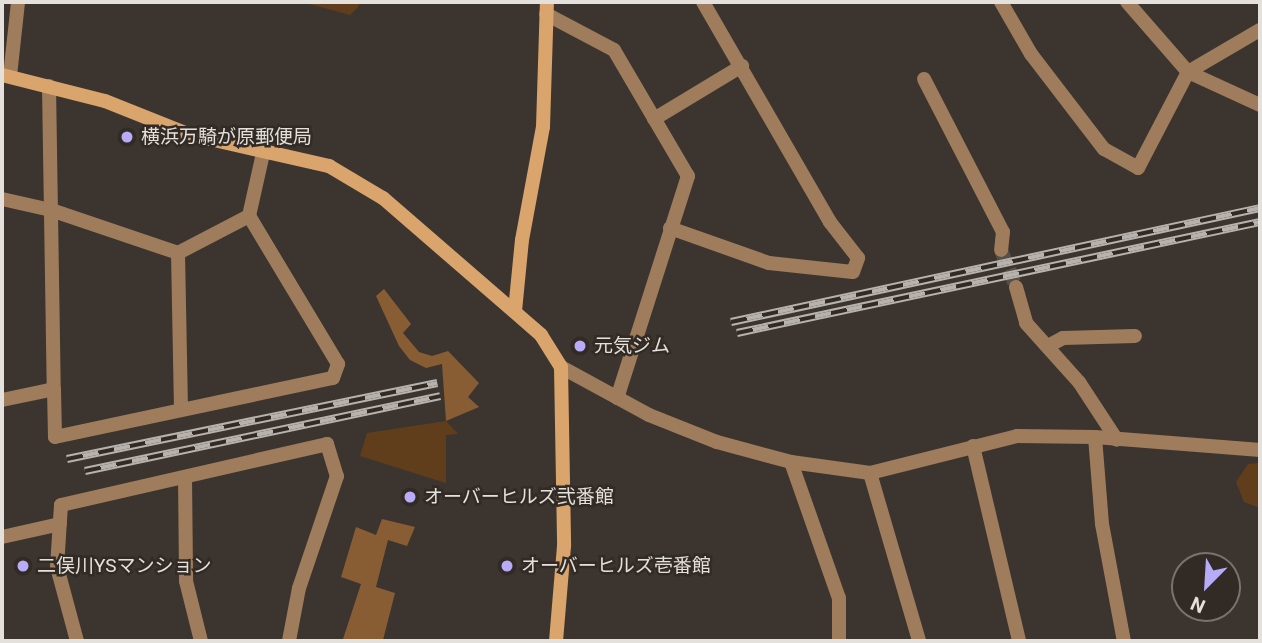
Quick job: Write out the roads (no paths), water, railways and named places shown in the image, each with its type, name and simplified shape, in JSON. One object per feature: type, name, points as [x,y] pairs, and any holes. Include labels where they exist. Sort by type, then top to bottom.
[{"type":"street","points":[[18,2],[6,76],[105,102],[188,134],[264,149],[329,166],[358,180],[515,311],[541,335],[561,367],[617,398],[717,442],[791,462],[870,473],[1017,436],[1095,437],[1260,450]]},
{"type":"street","points":[[670,228],[769,263],[853,272],[858,258],[830,222],[703,2]]},
{"type":"street","points":[[1001,2],[1031,54],[1104,149],[1138,168],[1188,72],[1260,30]]},
{"type":"street","points":[[1126,2],[1188,72],[1260,104]]},
{"type":"street","points":[[546,8],[614,50],[688,176],[617,398]]},
{"type":"street","points":[[515,311],[522,240],[543,127],[546,8]]},
{"type":"street","points":[[654,119],[742,66]]},
{"type":"street","points":[[924,79],[1003,232],[1001,250]]},
{"type":"street","points":[[49,86],[55,437],[333,378],[338,364],[249,216],[264,149]]},
{"type":"street","points":[[2,199],[51,210],[178,253],[249,216]]},
{"type":"street","points":[[178,253],[181,409]]},
{"type":"street","points":[[1016,287],[1026,323],[1079,382],[1117,440]]},
{"type":"street","points":[[1048,346],[1063,338],[1135,336]]},
{"type":"street","points":[[556,641],[564,546],[561,367]]},
{"type":"street","points":[[2,400],[54,389]]},
{"type":"street","points":[[1095,437],[1101,524],[1124,641]]},
{"type":"street","points":[[77,641],[57,567],[61,505],[327,444],[337,476],[299,588],[289,641]]},
{"type":"street","points":[[973,446],[1019,641]]},
{"type":"street","points":[[791,462],[839,598],[839,641]]},
{"type":"street","points":[[870,473],[919,641]]},
{"type":"street","points":[[185,477],[186,581],[201,641]]},
{"type":"street","points":[[2,537],[60,524]]},
{"type":"tunnel","points":[[1001,250],[1016,287]]},
{"type":"railway","points":[[731,322],[1260,208]]},
{"type":"railway","points":[[737,333],[1260,222]]},
{"type":"railway","points":[[67,459],[437,383]]},
{"type":"railway","points":[[85,471],[440,396]]},
{"type":"place","name":"横浜万騎が原郵便局","points":[[127,137]]},
{"type":"place","name":"元気ジム","points":[[580,346]]},
{"type":"place","name":"オーバーヒルズ弐番館","points":[[410,497]]},
{"type":"place","name":"二俣川YSマンション","points":[[23,566]]},
{"type":"place","name":"オーバーヒルズ壱番館","points":[[507,566]]}]
